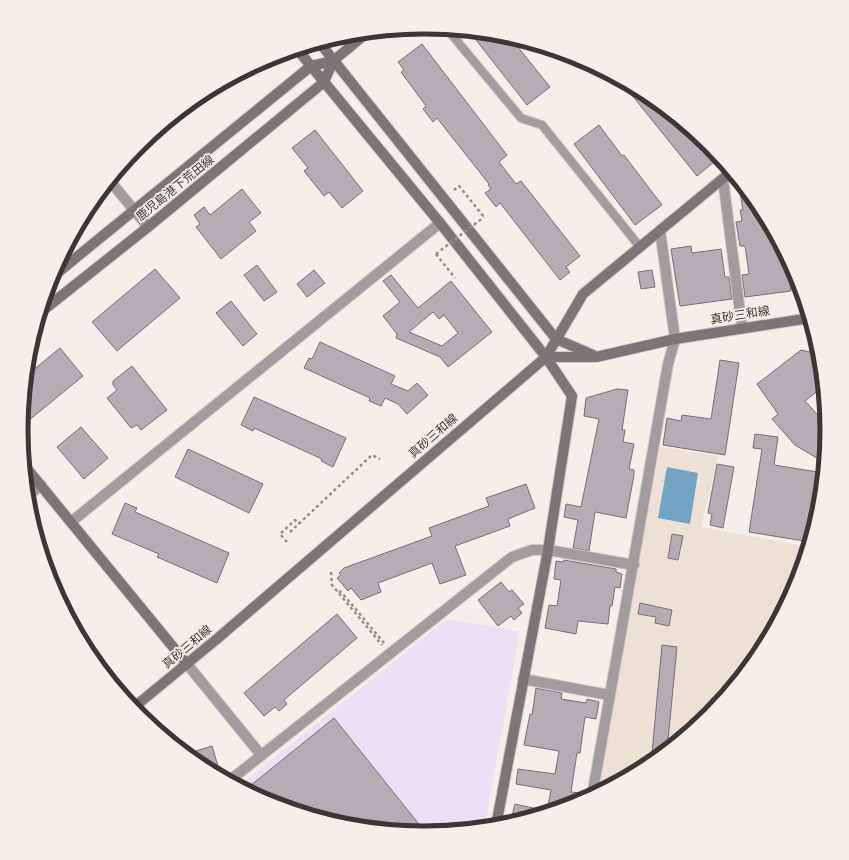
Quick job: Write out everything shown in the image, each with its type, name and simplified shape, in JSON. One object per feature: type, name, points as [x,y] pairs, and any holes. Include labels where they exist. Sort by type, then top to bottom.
[{"type":"street","points":[[311,66],[333,60],[359,39]]},
{"type":"street","points":[[323,47],[556,339],[596,357]]},
{"type":"street","points":[[301,54],[440,223],[546,357],[572,396],[548,550],[497,820]]},
{"type":"street","name":"鹿児島港下荒田線","points":[[48,306],[148,227],[324,82],[333,60]]},
{"type":"street","name":"鹿児島港下荒田線","points":[[62,269],[311,66]]},
{"type":"street","points":[[546,357],[583,294],[727,175]]},
{"type":"street","points":[[723,178],[742,328]]},
{"type":"street","points":[[113,185],[148,227]]},
{"type":"street","points":[[71,522],[440,223]]},
{"type":"street","points":[[593,789],[609,695],[634,565],[668,364],[675,339],[660,230]]},
{"type":"street","name":"真砂三和線","points":[[139,704],[546,357],[596,357],[675,339],[805,319]]},
{"type":"street","points":[[30,472],[261,755]]},
{"type":"street","points":[[33,492],[41,485]]},
{"type":"street","points":[[234,777],[512,557],[532,550],[548,550],[634,565]]},
{"type":"street","points":[[523,680],[609,695]]},
{"type":"lane","points":[[452,34],[521,118],[542,126],[640,247]]},
{"type":"path","points":[[454,190],[459,186],[484,217],[436,254],[455,278]]},
{"type":"path","points":[[290,532],[372,455],[380,459]]},
{"type":"path","points":[[287,542],[280,534],[295,520],[299,524]]},
{"type":"path","points":[[331,572],[332,585],[386,647]]},
{"type":"shaded area","points":[[660,447],[718,456],[701,527],[803,546],[791,582],[768,628],[739,671],[723,691],[686,728],[666,745],[645,760],[599,786]]},
{"type":"shaded area","points":[[447,619],[520,631],[485,822],[450,826],[399,826],[347,819],[297,805],[243,783]]},
{"type":"water","points":[[667,467],[698,473],[690,524],[658,518]]},
{"type":"building","points":[[473,37],[516,44],[550,87],[527,105]]},
{"type":"building","points":[[422,44],[507,155],[499,162],[516,184],[521,181],[580,256],[566,267],[570,272],[560,280],[500,203],[496,207],[485,193],[491,189],[488,185],[489,184],[437,118],[433,122],[423,109],[426,106],[401,72],[404,70],[398,62]]},
{"type":"building","points":[[633,93],[645,100],[666,115],[715,161],[697,176],[631,94]]},
{"type":"building","points":[[599,125],[662,205],[635,225],[574,144]]},
{"type":"building","points":[[315,130],[363,191],[342,208],[329,192],[324,196],[304,171],[308,168],[292,148]]},
{"type":"building","points":[[242,189],[261,213],[249,222],[256,231],[221,259],[196,227],[200,224],[194,215],[204,207],[210,215]]},
{"type":"building","points":[[740,190],[768,232],[780,255],[789,273],[791,291],[745,297],[742,275],[749,274],[745,246],[740,246],[736,222],[742,221],[740,210],[743,210]]},
{"type":"building","points":[[691,246],[692,253],[721,249],[725,277],[729,277],[732,299],[680,306],[671,249]]},
{"type":"building","points":[[257,265],[277,292],[264,301],[244,275]]},
{"type":"building","points":[[155,269],[180,298],[117,351],[92,322]]},
{"type":"building","points":[[314,270],[325,283],[307,297],[297,284]]},
{"type":"building","points":[[652,270],[655,287],[641,289],[638,272]]},
{"type":"building","points":[[391,275],[418,308],[451,281],[492,332],[448,367],[440,357],[396,338],[397,334],[383,316],[400,302],[383,281]],"holes":[[[433,312],[439,319],[444,315],[458,333],[442,346],[409,332]]]},
{"type":"building","points":[[231,301],[257,334],[243,346],[216,313]]},
{"type":"building","points":[[320,342],[395,376],[391,384],[408,391],[417,383],[428,395],[407,414],[398,404],[385,398],[381,406],[369,401],[370,398],[304,368],[309,358],[312,359]]},
{"type":"building","points":[[60,348],[83,376],[28,421],[32,371]]},
{"type":"building","points":[[801,350],[810,352],[813,355],[819,390],[805,401],[821,418],[820,460],[795,445],[772,419],[778,414],[757,384]]},
{"type":"building","points":[[720,360],[739,363],[725,455],[663,445],[667,418],[681,421],[682,415],[711,419]]},
{"type":"building","points":[[132,366],[167,410],[141,430],[137,425],[131,428],[107,398],[117,390],[113,385],[113,381]]},
{"type":"building","points":[[617,389],[628,390],[622,430],[625,430],[623,442],[634,444],[629,469],[634,470],[634,475],[626,518],[595,512],[589,551],[573,548],[578,520],[564,517],[566,504],[581,507],[599,419],[584,416],[586,398]]},
{"type":"building","points":[[254,397],[346,438],[333,467],[321,461],[322,459],[254,428],[253,431],[241,425]]},
{"type":"building","points":[[81,427],[108,458],[84,479],[57,447]]},
{"type":"building","points":[[755,434],[778,437],[774,465],[819,472],[813,507],[805,541],[749,532],[762,449],[753,448]]},
{"type":"building","points":[[188,449],[263,484],[249,513],[175,477]]},
{"type":"building","points":[[717,464],[734,467],[723,528],[710,525],[712,514],[708,513]]},
{"type":"building","points":[[526,484],[535,508],[508,519],[510,526],[455,546],[466,575],[440,584],[432,563],[378,583],[381,592],[361,600],[351,588],[348,591],[337,578],[341,575],[339,573],[344,568],[432,536],[429,528],[489,506],[486,498]]},
{"type":"building","points":[[125,503],[137,508],[135,512],[229,553],[217,583],[157,557],[159,554],[112,534]]},
{"type":"building","points":[[672,534],[683,536],[678,560],[668,558]]},
{"type":"building","points":[[564,560],[616,569],[616,572],[622,574],[620,588],[615,587],[612,606],[610,606],[608,624],[578,621],[576,634],[545,628],[549,605],[557,606],[561,580],[554,579],[556,561],[563,562]]},
{"type":"building","points":[[501,582],[509,592],[512,590],[524,604],[518,608],[522,613],[514,620],[511,616],[498,626],[478,600]]},
{"type":"building","points":[[640,603],[672,610],[669,626],[655,623],[656,617],[638,614]]},
{"type":"building","points":[[337,614],[357,638],[284,700],[287,704],[279,711],[275,707],[264,716],[244,693]]},
{"type":"building","points":[[662,645],[677,647],[668,744],[652,755]]},
{"type":"building","points":[[536,688],[562,693],[561,699],[586,703],[587,699],[599,702],[596,719],[585,717],[580,753],[577,753],[571,792],[580,793],[580,794],[548,806],[551,790],[516,784],[518,769],[555,774],[559,751],[524,745],[530,714],[532,715]]},
{"type":"building","points":[[334,718],[420,826],[399,826],[347,819],[297,805],[250,786]]},
{"type":"building","points":[[212,746],[219,769],[204,760],[193,752]]},
{"type":"building","points":[[515,804],[539,809],[512,817]]}]
